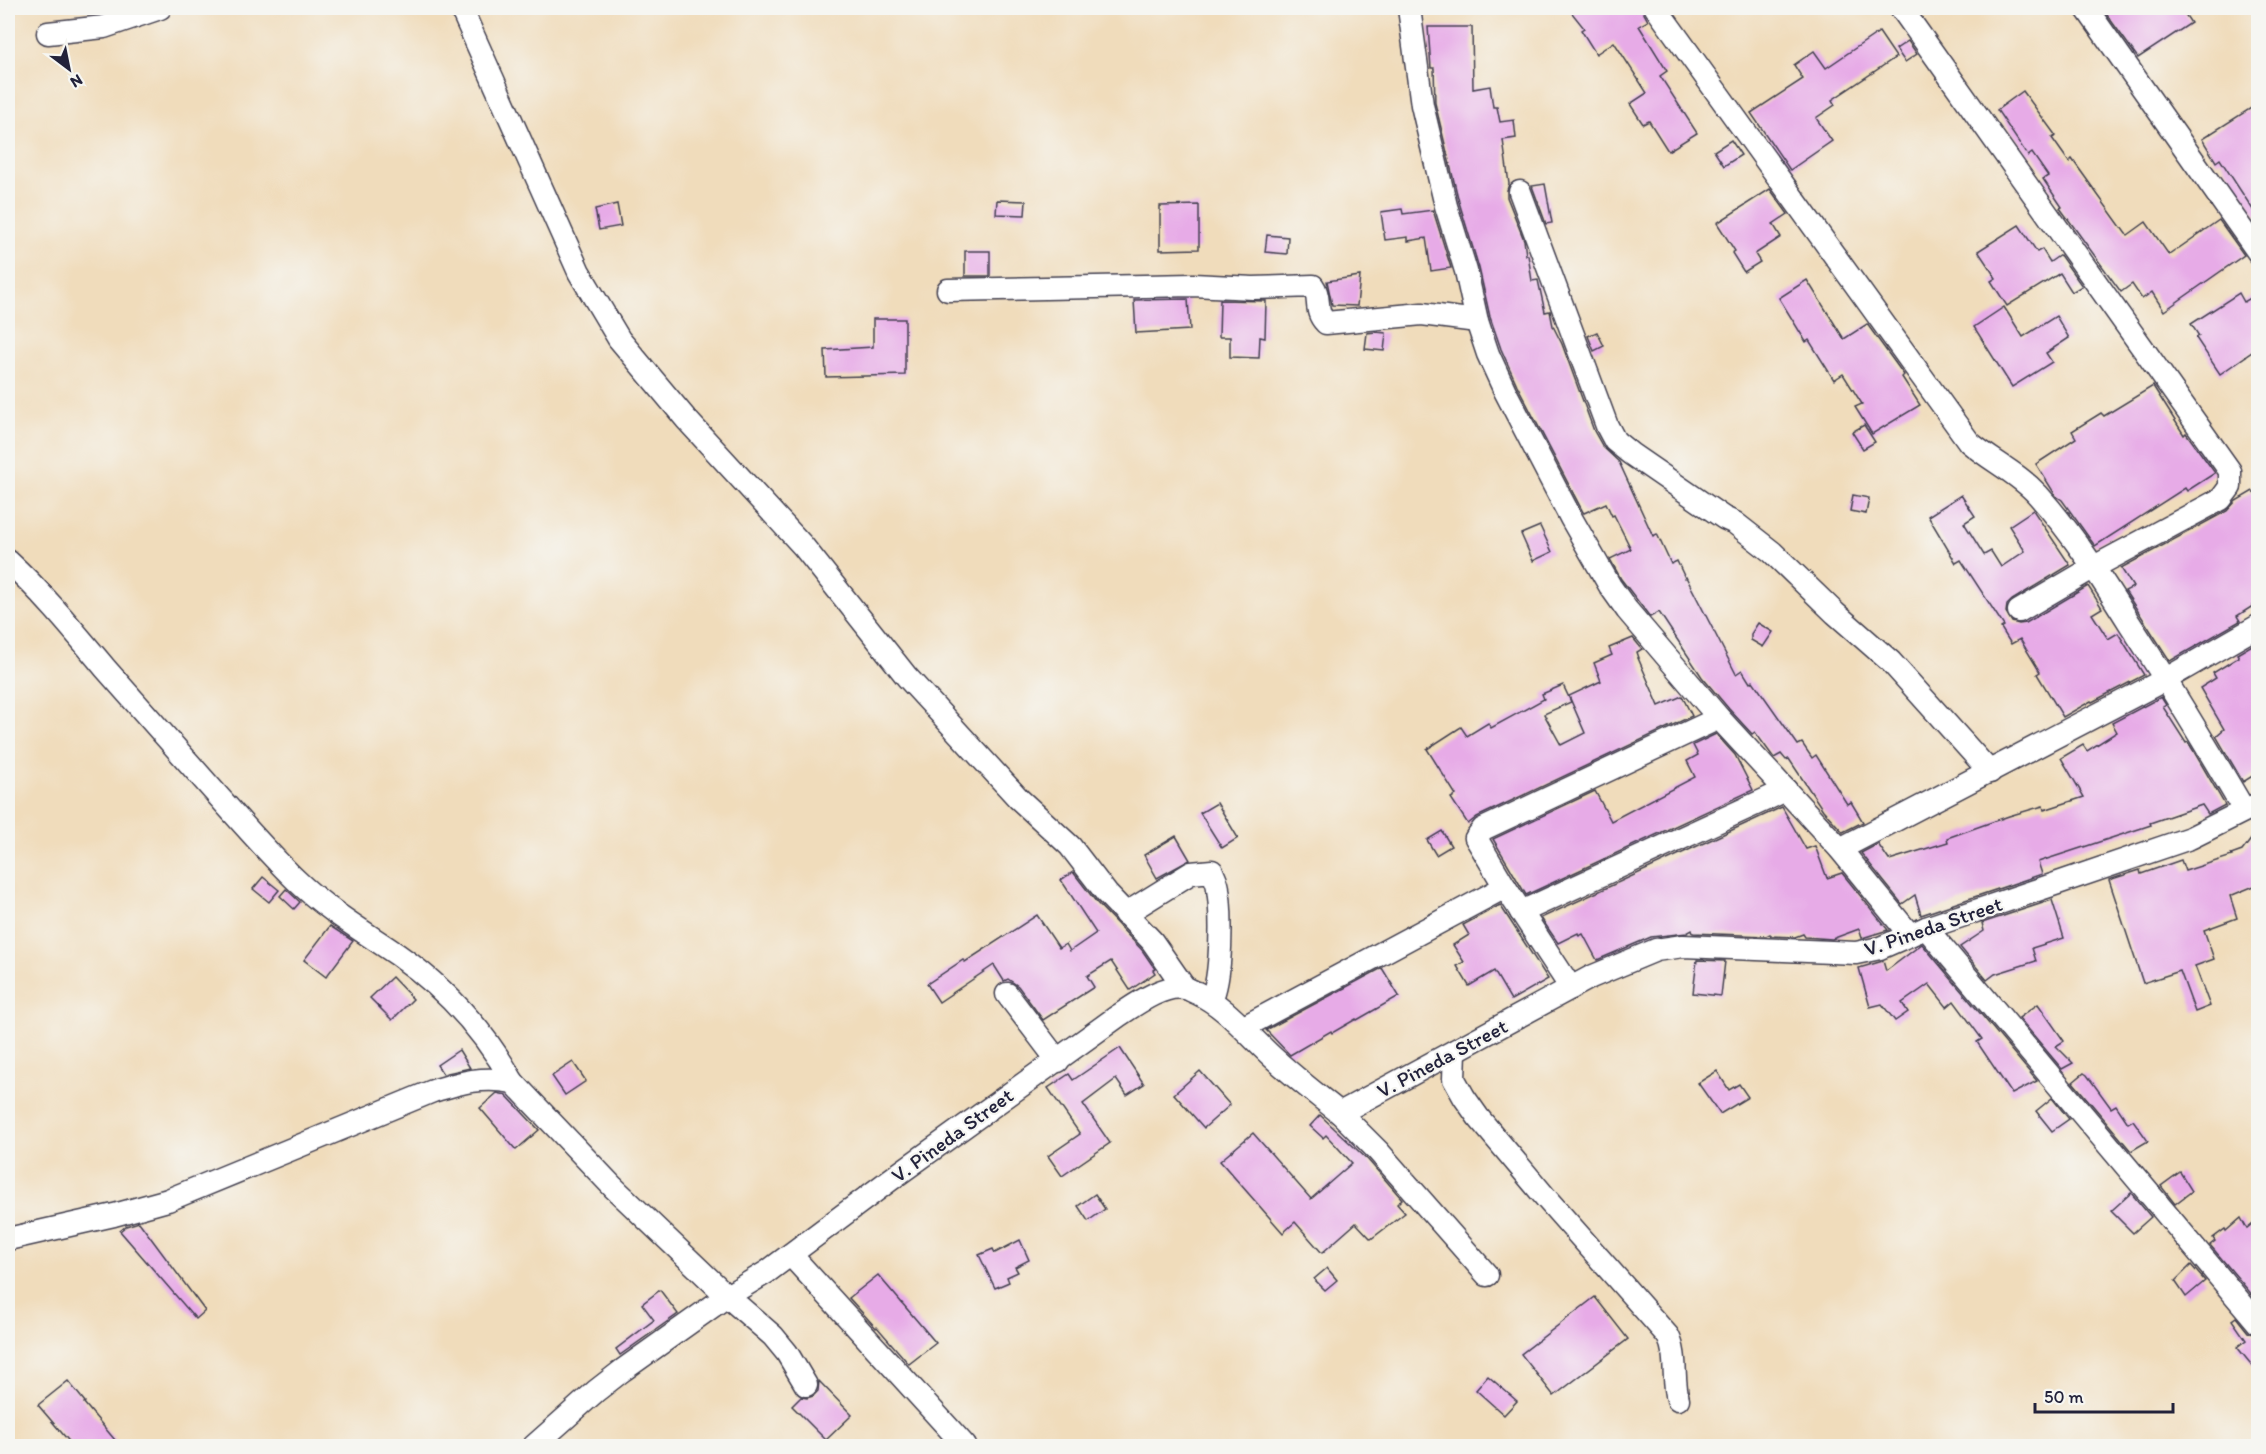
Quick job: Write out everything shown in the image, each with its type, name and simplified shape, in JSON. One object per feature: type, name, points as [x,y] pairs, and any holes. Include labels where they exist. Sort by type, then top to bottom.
[{"type":"street","points":[[48,33],[104,27],[160,8]]},
{"type":"street","points":[[461,8],[579,272],[619,339],[686,419],[803,546],[907,677],[1019,799],[1071,846],[1107,894],[1152,941],[1184,987],[1211,1000],[1244,1027],[1284,1067],[1340,1113],[1378,1150],[1487,1275]]},
{"type":"street","points":[[1409,8],[1422,105],[1443,195],[1488,354],[1535,451],[1610,586],[1627,610],[1719,718],[1918,932],[2259,1323]]},
{"type":"street","points":[[1656,8],[1969,442],[1987,457],[2012,472],[2037,494],[2094,567],[2251,807]]},
{"type":"street","points":[[1900,8],[2230,471],[2230,487],[2221,499],[2094,567],[2019,611]]},
{"type":"street","points":[[2086,8],[2259,252]]},
{"type":"street","points":[[1521,192],[1577,347],[1615,441],[1653,470],[1735,523],[1772,552],[1835,613],[1892,662],[1990,772]]},
{"type":"street","points":[[948,290],[1193,285],[1253,288],[1313,286],[1317,291],[1320,316],[1326,323],[1422,314],[1477,321]]},
{"type":"street","points":[[8,561],[73,629],[165,737],[270,854],[327,907],[400,956],[435,984],[476,1027],[502,1062],[513,1082],[568,1142],[727,1296],[773,1336],[787,1353],[806,1385]]},
{"type":"street","points":[[1840,849],[2166,679],[2259,626]]},
{"type":"street","points":[[1570,988],[1504,887],[1476,838],[1483,829],[1719,718]]},
{"type":"street","points":[[1521,912],[1786,790]]},
{"type":"street","name":"V. Pineda Street","points":[[1340,1113],[1591,977],[1656,950],[1683,946],[1856,953],[1880,948],[1918,932],[2190,838],[2251,807]]},
{"type":"street","points":[[1125,914],[1191,873],[1212,872],[1218,887],[1220,955],[1215,992],[1211,1000]]},
{"type":"street","points":[[1244,1027],[1504,887]]},
{"type":"street","name":"V. Pineda Street","points":[[534,1446],[596,1391],[727,1296],[751,1283],[791,1255],[890,1180],[1144,999],[1163,991],[1184,987]]},
{"type":"street","points":[[1007,994],[1058,1061]]},
{"type":"street","points":[[1455,1051],[1454,1079],[1478,1117],[1545,1198],[1668,1336],[1675,1352],[1678,1399]]},
{"type":"street","points":[[8,1239],[168,1200],[442,1089],[486,1078],[513,1082]]},
{"type":"street","points":[[791,1255],[965,1446]]},
{"type":"building","points":[[1568,8],[1641,8],[1648,21],[1639,26],[1667,71],[1660,76],[1697,133],[1668,151],[1649,121],[1643,124],[1630,104],[1647,93],[1614,42],[1596,54],[1581,30],[1584,28]]},
{"type":"building","points":[[2102,8],[2181,8],[2191,23],[2138,58]]},
{"type":"building","points":[[1428,27],[1472,27],[1473,89],[1490,86],[1493,107],[1497,107],[1500,122],[1514,120],[1516,138],[1503,140],[1509,184],[1507,197],[1524,240],[1532,281],[1538,280],[1545,312],[1550,311],[1553,326],[1562,344],[1594,431],[1603,447],[1619,462],[1653,536],[1657,534],[1671,564],[1677,561],[1736,674],[1742,670],[1750,683],[1753,681],[1798,745],[1802,743],[1812,758],[1816,755],[1847,804],[1851,802],[1863,822],[1843,832],[1823,810],[1789,759],[1786,760],[1781,754],[1774,758],[1755,732],[1752,734],[1729,709],[1702,677],[1659,612],[1650,617],[1621,579],[1610,559],[1631,549],[1606,503],[1583,512],[1517,385],[1490,317],[1435,103],[1434,68],[1431,68]]},
{"type":"building","points":[[1879,32],[1896,57],[1832,100],[1835,105],[1816,118],[1832,141],[1790,170],[1751,113],[1803,79],[1794,65],[1814,51],[1826,68]]},
{"type":"building","points":[[1908,41],[1917,54],[1905,62],[1896,49]]},
{"type":"building","points":[[2023,91],[2056,136],[2052,138],[2069,162],[2072,159],[2126,234],[2128,235],[2146,222],[2169,255],[2219,220],[2244,255],[2164,311],[2152,292],[2142,299],[2132,284],[2121,292],[2060,208],[2062,207],[2043,179],[2048,176],[2032,153],[2028,156],[1997,110]]},
{"type":"building","points":[[2259,103],[2259,219],[2220,159],[2216,162],[2202,139]]},
{"type":"building","points":[[1731,140],[1741,155],[1724,166],[1714,151]]},
{"type":"building","points":[[1545,184],[1552,223],[1546,224],[1532,186]]},
{"type":"building","points":[[1770,189],[1788,214],[1773,224],[1781,237],[1755,254],[1760,262],[1744,272],[1732,253],[1735,251],[1717,223]]},
{"type":"building","points":[[997,200],[1026,201],[1025,215],[996,214]]},
{"type":"building","points":[[617,204],[621,226],[599,230],[595,209]]},
{"type":"building","points":[[1199,205],[1199,249],[1160,250],[1160,206]]},
{"type":"building","points":[[1402,209],[1403,214],[1433,210],[1451,268],[1431,271],[1426,238],[1408,241],[1408,237],[1385,240],[1381,212]]},
{"type":"building","points":[[2019,225],[2037,252],[2042,249],[2050,262],[2060,255],[2082,286],[2072,292],[2060,273],[2007,306],[1991,281],[1996,278],[1978,251]]},
{"type":"building","points":[[1267,235],[1288,237],[1287,254],[1265,252]]},
{"type":"building","points":[[965,251],[990,251],[990,276],[965,276]]},
{"type":"building","points":[[1360,276],[1357,306],[1332,305],[1327,281]]},
{"type":"building","points":[[1807,280],[1844,339],[1867,324],[1904,375],[1902,377],[1920,405],[1872,434],[1855,407],[1862,404],[1843,374],[1834,380],[1809,340],[1806,342],[1779,298]]},
{"type":"building","points":[[2239,293],[2244,302],[2259,293],[2259,347],[2220,374],[2196,338],[2199,336],[2191,324]]},
{"type":"building","points":[[1188,299],[1190,330],[1136,333],[1134,300]]},
{"type":"building","points":[[1220,300],[1266,301],[1265,338],[1260,337],[1259,358],[1230,357],[1230,337],[1219,337]]},
{"type":"building","points":[[2004,307],[2023,337],[2056,316],[2069,338],[2046,353],[2052,362],[2012,387],[1974,327]]},
{"type":"building","points":[[873,319],[905,319],[905,375],[826,377],[825,350],[873,347]]},
{"type":"building","points":[[1597,332],[1604,346],[1594,351],[1588,336]]},
{"type":"building","points":[[1367,333],[1386,333],[1384,351],[1365,349]]},
{"type":"building","points":[[2153,386],[2184,435],[2186,433],[2215,473],[2187,491],[2185,488],[2095,546],[2062,500],[2056,496],[2036,464],[2076,438],[2072,431],[2101,413],[2104,416]]},
{"type":"building","points":[[1864,425],[1875,442],[1863,449],[1852,432]]},
{"type":"building","points":[[2253,491],[2259,500],[2259,602],[2237,616],[2240,621],[2170,661],[2125,591],[2133,587],[2121,568],[2227,511],[2236,501]]},
{"type":"building","points":[[1853,495],[1869,498],[1866,514],[1850,511]]},
{"type":"building","points":[[1961,495],[1975,516],[1964,523],[1984,555],[1991,551],[2001,567],[2025,551],[2009,526],[2033,510],[2070,565],[2012,600],[2007,605],[2006,612],[2012,622],[2026,623],[2088,586],[2102,608],[2092,614],[2108,639],[2118,633],[2144,675],[2063,717],[2037,674],[2040,672],[2020,639],[2011,644],[2001,628],[2004,626],[1961,560],[1956,563],[1928,516]]},
{"type":"building","points":[[1540,526],[1552,552],[1533,561],[1521,534]]},
{"type":"building","points":[[1758,623],[1773,632],[1763,647],[1751,640],[1751,634]]},
{"type":"building","points":[[1633,638],[1642,649],[1637,652],[1638,658],[1659,706],[1682,696],[1692,716],[1477,817],[1468,824],[1451,798],[1456,795],[1427,749],[1461,727],[1467,736],[1488,723],[1491,728],[1544,699],[1542,694],[1563,685],[1571,702],[1544,714],[1561,745],[1585,733],[1569,696],[1601,681],[1594,663],[1612,655],[1609,648]]},
{"type":"building","points":[[2259,641],[2259,772],[2243,782],[2216,736],[2224,729],[2200,688],[2216,678],[2213,673],[2239,657],[2237,654]]},
{"type":"building","points":[[2161,697],[2166,705],[2163,707],[2186,743],[2188,742],[2225,805],[2208,814],[2202,805],[2150,823],[2151,825],[2038,862],[2042,874],[1921,915],[1915,895],[1902,904],[1861,853],[1878,844],[1889,860],[1948,842],[1947,838],[2009,816],[2043,806],[2044,810],[2084,797],[2061,758],[2083,745],[2087,751],[2117,732],[2112,723]]},
{"type":"building","points":[[1716,734],[1735,755],[1753,790],[1526,895],[1493,839],[1595,791],[1611,821],[1695,777],[1687,761],[1698,755],[1693,745]]},
{"type":"building","points":[[1217,803],[1238,838],[1222,848],[1200,813]]},
{"type":"building","points":[[1782,807],[1806,849],[1815,846],[1827,878],[1842,873],[1888,930],[1862,938],[1859,929],[1832,939],[1805,937],[1803,934],[1795,937],[1771,936],[1770,934],[1766,936],[1693,933],[1692,930],[1687,933],[1651,937],[1597,960],[1583,934],[1579,936],[1578,933],[1558,943],[1541,918]]},
{"type":"building","points":[[2259,829],[2259,884],[2230,896],[2237,918],[2204,930],[2214,959],[2195,966],[2210,1006],[2195,1012],[2180,971],[2143,983],[2109,880],[2140,870],[2141,874],[2181,860],[2185,871],[2232,856],[2242,851]]},
{"type":"building","points":[[1442,831],[1451,846],[1436,855],[1427,840]]},
{"type":"building","points":[[1176,836],[1190,860],[1157,878],[1144,855]]},
{"type":"building","points":[[1073,872],[1097,903],[1142,950],[1155,969],[1153,970],[1155,973],[1130,990],[1111,961],[1087,976],[1094,987],[1043,1020],[1018,986],[1008,979],[1004,981],[994,965],[939,1002],[927,984],[1037,915],[1059,948],[1066,944],[1070,951],[1096,933],[1061,880]]},
{"type":"building","points":[[263,877],[279,890],[269,902],[253,889]]},
{"type":"building","points":[[286,889],[300,902],[294,909],[280,896]]},
{"type":"building","points":[[2052,900],[2064,938],[2032,948],[2036,961],[1995,974],[1987,980],[1960,947],[1984,931],[1982,923]]},
{"type":"building","points":[[1500,905],[1548,979],[1511,1000],[1494,971],[1469,986],[1457,966],[1464,962],[1453,945],[1469,935],[1463,925]]},
{"type":"building","points":[[330,926],[353,941],[326,977],[304,960]]},
{"type":"building","points":[[1922,944],[2037,1081],[2012,1094],[1977,1042],[1982,1039],[1954,1001],[1947,1007],[1929,984],[1902,1003],[1908,1012],[1895,1021],[1882,1004],[1870,1007],[1859,968],[1883,961],[1886,971]]},
{"type":"building","points":[[1697,960],[1725,961],[1721,996],[1693,993]]},
{"type":"building","points":[[1382,968],[1399,996],[1357,1020],[1332,1033],[1331,1031],[1290,1055],[1266,1030]]},
{"type":"building","points":[[392,977],[413,999],[392,1020],[370,998]]},
{"type":"building","points":[[2038,1004],[2064,1041],[2056,1046],[2073,1063],[2062,1069],[2019,1018]]},
{"type":"building","points":[[1120,1048],[1144,1084],[1127,1095],[1116,1079],[1083,1104],[1110,1143],[1062,1176],[1048,1156],[1080,1134],[1048,1088],[1069,1074],[1073,1080]]},
{"type":"building","points":[[459,1050],[470,1068],[443,1074],[437,1065]]},
{"type":"building","points":[[573,1062],[586,1081],[565,1095],[552,1076]]},
{"type":"building","points":[[1200,1071],[1230,1105],[1204,1128],[1174,1094]]},
{"type":"building","points":[[1717,1071],[1729,1090],[1739,1084],[1748,1097],[1720,1114],[1698,1083]]},
{"type":"building","points":[[2084,1073],[2111,1108],[2116,1105],[2128,1123],[2133,1120],[2148,1141],[2131,1151],[2073,1082]]},
{"type":"building","points":[[497,1093],[506,1095],[539,1130],[516,1150],[480,1108]]},
{"type":"building","points":[[2052,1098],[2069,1119],[2052,1131],[2036,1111]]},
{"type":"building","points":[[1320,1115],[1368,1160],[1402,1199],[1397,1204],[1405,1213],[1371,1239],[1356,1223],[1322,1253],[1295,1222],[1283,1233],[1220,1161],[1253,1133],[1311,1199],[1352,1163],[1326,1135],[1323,1138],[1310,1126]]},
{"type":"building","points":[[2180,1172],[2192,1191],[2175,1204],[2161,1186]]},
{"type":"building","points":[[2131,1193],[2151,1217],[2133,1233],[2111,1211]]},
{"type":"building","points":[[1095,1194],[1105,1209],[1088,1221],[1078,1206]]},
{"type":"building","points":[[2241,1218],[2247,1229],[2259,1219],[2259,1303],[2210,1245],[2215,1241],[2213,1238],[2225,1229],[2226,1231]]},
{"type":"building","points":[[139,1222],[205,1311],[196,1319],[120,1231],[126,1226]]},
{"type":"building","points":[[1020,1240],[1029,1260],[1015,1267],[1018,1272],[1007,1277],[1009,1282],[995,1288],[979,1255],[993,1249],[995,1253]]},
{"type":"building","points":[[2191,1265],[2205,1281],[2186,1297],[2175,1281]]},
{"type":"building","points":[[1327,1268],[1337,1280],[1325,1290],[1314,1279]]},
{"type":"building","points":[[878,1275],[936,1343],[909,1364],[849,1298]]},
{"type":"building","points":[[660,1290],[678,1314],[620,1355],[616,1349],[654,1320],[642,1304]]},
{"type":"building","points":[[1595,1297],[1628,1339],[1554,1396],[1521,1354]]},
{"type":"building","points":[[2236,1317],[2248,1332],[2259,1336],[2259,1374],[2237,1347],[2246,1340],[2232,1320]]},
{"type":"building","points":[[1488,1376],[1517,1401],[1504,1415],[1476,1390]]},
{"type":"building","points":[[68,1381],[120,1446],[73,1446],[38,1405]]},
{"type":"building","points":[[819,1381],[852,1415],[826,1440],[792,1406],[801,1397],[813,1396],[818,1391]]}]
